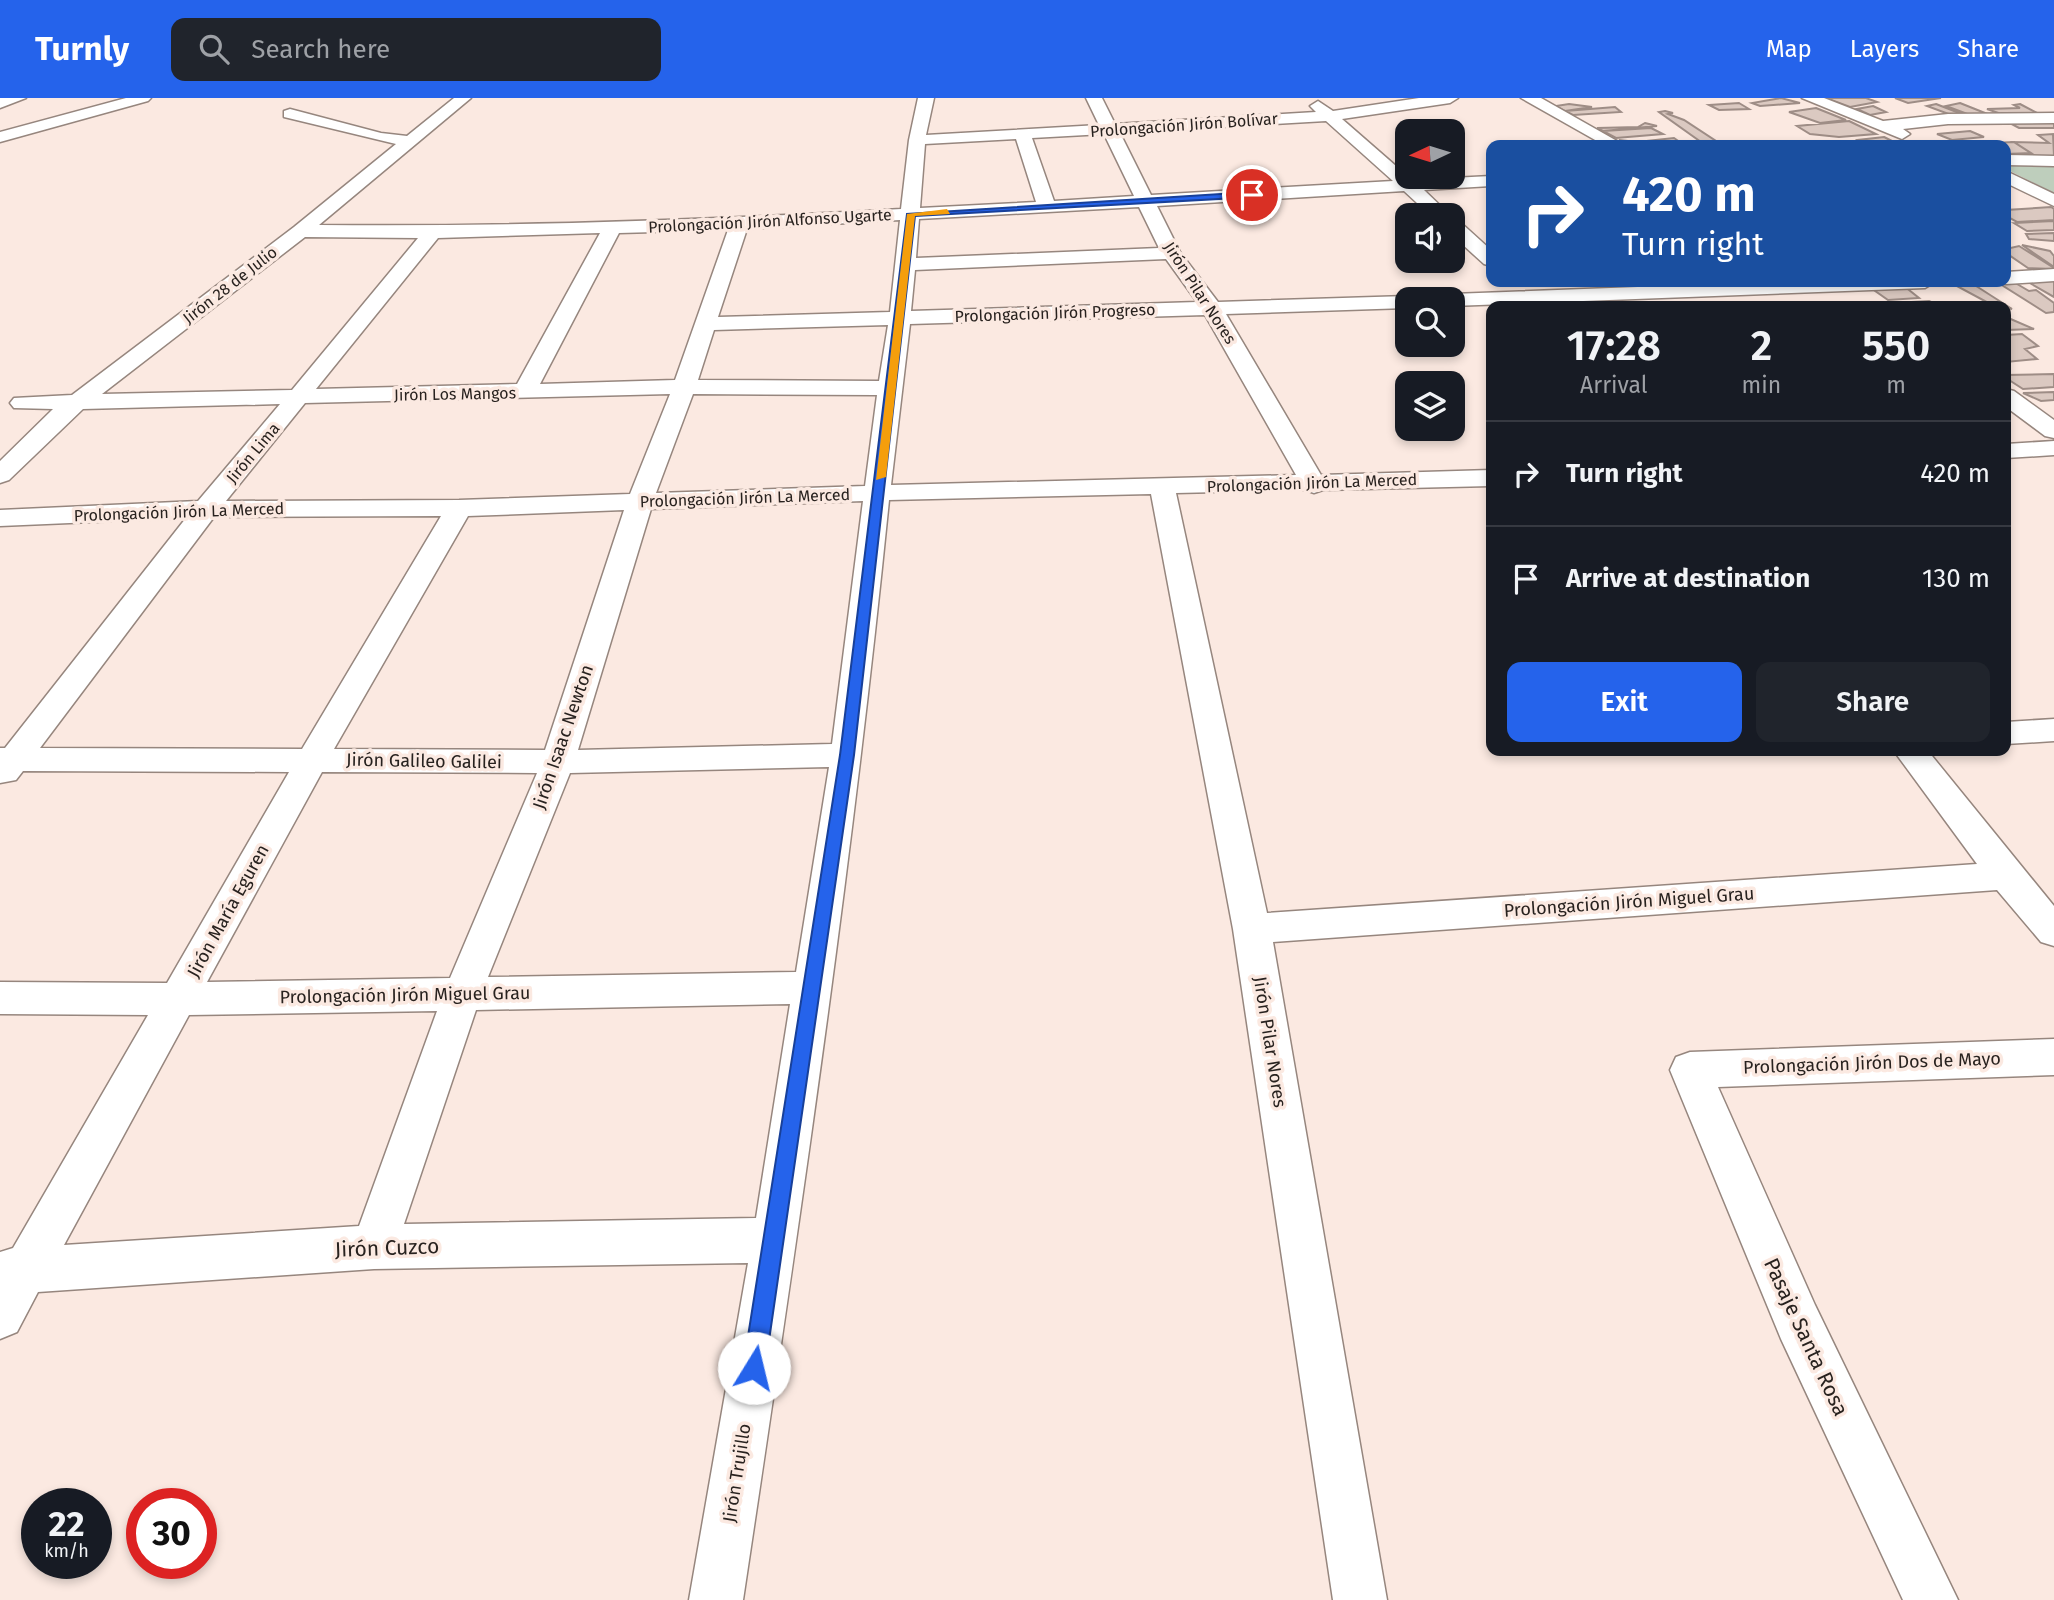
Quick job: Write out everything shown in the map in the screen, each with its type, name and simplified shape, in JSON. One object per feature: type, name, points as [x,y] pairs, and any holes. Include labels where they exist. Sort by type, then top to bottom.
[{"type":"street","points":[[0,103],[18,98]]},
{"type":"street","points":[[0,137],[143,98]]},
{"type":"street","name":"Jirón 28 de Julio","points":[[0,475],[64,412],[301,231],[463,98]]},
{"type":"street","name":"Jirón Trujillo","points":[[716,1600],[775,1240],[810,988],[847,755],[888,388],[900,318],[917,140],[926,98]]},
{"type":"street","name":"Jirón Pilar Nores","points":[[1094,98],[1171,253],[1212,308],[1314,485]]},
{"type":"street","points":[[1310,98],[1395,174]]},
{"type":"street","name":"Prolongación Jirón Bolívar","points":[[917,140],[1023,136],[1329,116],[1450,98]]},
{"type":"street","points":[[1530,98],[1607,140]]},
{"type":"street","points":[[1810,98],[1916,140]]},
{"type":"street","points":[[1962,102],[2007,118]]},
{"type":"street","points":[[2031,104],[2054,116]]},
{"type":"street","points":[[290,114],[380,138],[412,141]]},
{"type":"street","points":[[1882,126],[1948,119],[2054,116]]},
{"type":"street","points":[[1023,136],[1047,206]]},
{"type":"street","points":[[2011,160],[2054,161]]},
{"type":"street","points":[[2011,179],[2054,201]]},
{"type":"street","name":"Prolongación Jirón Alfonso Ugarte","points":[[1465,183],[1486,181]]},
{"type":"street","name":"Prolongación Jirón Alfonso Ugarte","points":[[301,231],[433,232],[739,224],[1395,188]]},
{"type":"street","points":[[1412,189],[1428,203]]},
{"type":"street","name":"Jirón Isaac Newton","points":[[374,1247],[462,995],[558,762],[640,501],[684,387],[739,224]]},
{"type":"street","points":[[524,393],[612,228]]},
{"type":"street","name":"Jirón Lima","points":[[5,765],[206,509],[433,232]]},
{"type":"street","points":[[1465,237],[1486,256]]},
{"type":"street","points":[[905,264],[1171,253]]},
{"type":"street","points":[[2011,278],[2054,275]]},
{"type":"street","points":[[1522,287],[1537,301]]},
{"type":"street","points":[[1555,301],[1796,287]]},
{"type":"street","points":[[1852,287],[1873,301]]},
{"type":"street","points":[[1465,300],[1495,301]]},
{"type":"street","name":"Prolongación Jirón Progreso","points":[[704,324],[1395,302]]},
{"type":"street","name":"Jirón Los Mangos","points":[[22,403],[524,393],[684,387],[888,388]]},
{"type":"street","points":[[2011,400],[2054,431]]},
{"type":"street","points":[[2011,451],[2054,448]]},
{"type":"street","name":"Prolongación Jirón La Merced","points":[[0,518],[206,509],[459,508],[878,493],[1314,485],[1486,478]]},
{"type":"street","name":"Jirón Pilar Nores","points":[[1162,487],[1252,929],[1360,1600]]},
{"type":"street","name":"Jirón María Eguren","points":[[0,1315],[13,1271],[178,999],[312,760],[459,508]]},
{"type":"street","points":[[2011,733],[2054,730]]},
{"type":"street","name":"Jirón Galileo Galilei","points":[[5,765],[312,760],[558,762],[847,755]]},
{"type":"street","points":[[1914,756],[2007,876],[2054,931]]},
{"type":"street","name":"Prolongación Jirón Miguel Grau","points":[[1252,929],[2007,876]]},
{"type":"street","name":"Prolongación Jirón Miguel Grau","points":[[0,998],[178,999],[810,988]]},
{"type":"street","name":"Prolongación Jirón Dos de Mayo","points":[[1690,1070],[2054,1057]]},
{"type":"street","name":"Pasaje Santa Rosa","points":[[1690,1070],[1798,1322],[1931,1600]]},
{"type":"street","name":"Jirón Cuzco","points":[[13,1271],[374,1247],[775,1240]]},
{"type":"green space","points":[[2011,164],[2054,165],[2054,193],[2011,172]]},
{"type":"building","points":[[1781,98],[1800,103],[1760,106],[1752,103]]},
{"type":"building","points":[[1826,98],[1866,98],[1877,102],[1850,107]]},
{"type":"building","points":[[1895,98],[1941,98],[1908,103]]},
{"type":"building","points":[[1739,103],[1749,109],[1719,110],[1709,105]]},
{"type":"building","points":[[1960,103],[1990,115],[1970,115],[1946,106]]},
{"type":"building","points":[[1569,104],[1592,107],[1565,111],[1556,106]]},
{"type":"building","points":[[1936,104],[1967,116],[1954,116],[1927,106]]},
{"type":"building","points":[[2020,104],[2041,115],[2004,115],[1987,109],[2020,108],[2014,105]]},
{"type":"building","points":[[1873,106],[1886,112],[1870,115],[1857,109]]},
{"type":"building","points":[[1615,107],[1621,112],[1573,115],[1565,111]]},
{"type":"building","points":[[1816,108],[1846,120],[1820,123],[1789,112]]},
{"type":"building","points":[[1659,112],[1673,113],[1668,114],[1684,120],[1714,140],[1698,140]]},
{"type":"building","points":[[2054,119],[2054,128],[2019,128],[2006,121]]},
{"type":"building","points":[[1849,121],[1876,134],[1839,137],[1810,134],[1797,126]]},
{"type":"building","points":[[1645,123],[1657,126],[1603,131],[1597,128],[1638,127]]},
{"type":"building","points":[[1651,128],[1663,134],[1616,138],[1603,131]]},
{"type":"building","points":[[1970,131],[1984,137],[1952,140],[1937,134]]},
{"type":"building","points":[[2053,134],[2054,156],[2037,157],[2014,142],[2049,143],[2038,135]]},
{"type":"building","points":[[1884,137],[1890,140],[1858,140]]},
{"type":"building","points":[[2011,142],[2014,142],[2031,153],[2011,154]]},
{"type":"building","points":[[2051,207],[2054,209],[2054,220],[2017,222],[2011,219],[2011,210]]},
{"type":"building","points":[[2054,221],[2054,230],[2027,231],[2014,223]]},
{"type":"building","points":[[2054,233],[2054,241],[2029,239],[2026,234]]},
{"type":"building","points":[[2022,245],[2050,251],[2054,256],[2054,267]]},
{"type":"building","points":[[2019,246],[2054,269],[2028,268],[2011,256],[2011,248]]},
{"type":"building","points":[[2054,280],[2054,297],[2028,282]]},
{"type":"building","points":[[2011,281],[2029,291],[2036,290],[2054,303],[2054,312],[2046,313],[2005,287],[2011,287]]},
{"type":"building","points":[[1905,287],[1919,298],[1888,300],[1871,288]]},
{"type":"building","points":[[1959,287],[1978,287],[2000,301],[1985,301]]},
{"type":"building","points":[[2011,319],[2034,329],[2011,330]]},
{"type":"building","points":[[2022,334],[2038,346],[2025,349],[2037,359],[2011,362],[2011,335]]},
{"type":"building","points":[[2054,374],[2054,387],[2023,389],[2011,381],[2011,375]]},
{"type":"building","points":[[2054,392],[2054,400],[2041,401],[2023,393]]},
{"type":"slow traffic","points":[[880,477],[888,388],[900,318],[911,214],[947,212]]},
{"type":"route","points":[[754,1368],[847,755],[888,388],[900,318],[911,214],[1252,195]]}]
